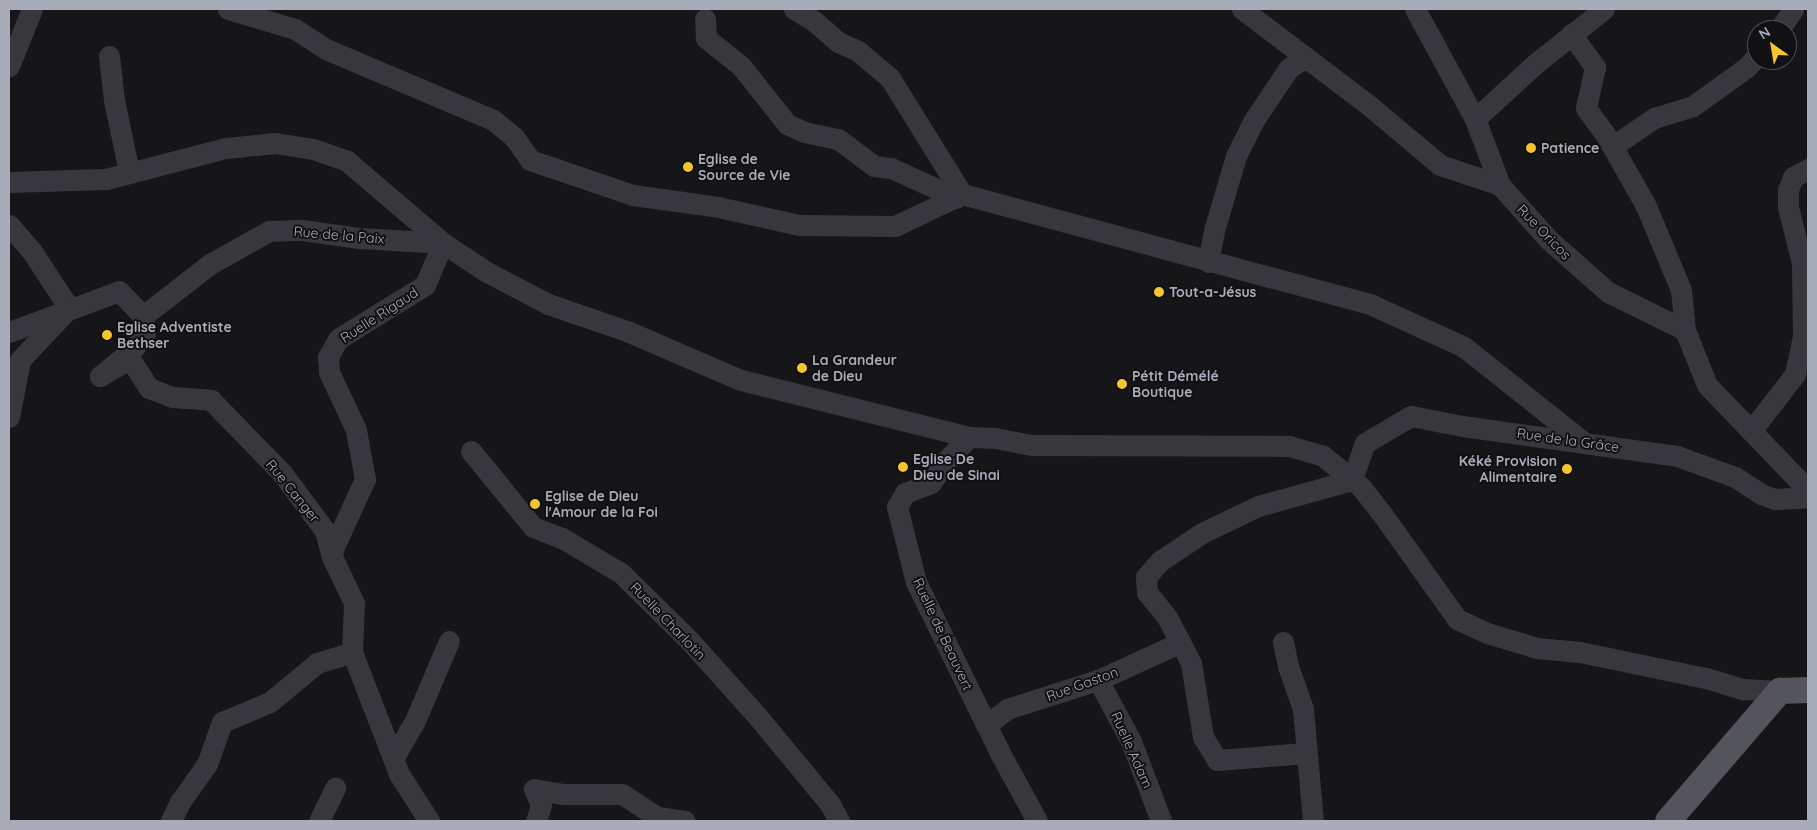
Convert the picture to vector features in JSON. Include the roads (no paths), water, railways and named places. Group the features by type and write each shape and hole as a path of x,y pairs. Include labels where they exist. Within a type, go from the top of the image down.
{"main road":[{"path":"1668,821 1780,691 1808,690"}],"street":[{"path":"9,66 32,9"},
{"path":"228,9 296,29 326,49 485,116 514,137 530,160 633,195 718,207 799,225 895,226 959,196"},
{"path":"794,9 814,21 838,42 858,51 890,78 959,196"},
{"path":"1242,9 1306,57 1440,165 1500,184"},
{"path":"1414,9 1475,119 1500,184"},
{"path":"1475,119 1571,34 1604,9"},
{"path":"1786,20 1793,9"},
{"path":"1801,9 1808,15"},
{"path":"705,19 706,38 741,66 788,124 804,132 838,139 874,166 891,168 959,196 1208,262 1239,267 1372,305 1464,347 1581,440"},
{"path":"1571,34 1594,67 1586,108 1613,146 1646,206 1681,290 1685,330 1707,386 1808,490"},
{"path":"108,56 114,100 129,172"},
{"path":"1208,262 1215,227 1236,156 1254,120 1289,68 1306,57"},
{"path":"1613,146 1654,118 1693,106 1747,67"},
{"path":"9,182 106,179 226,148 274,144 313,149 346,161 443,243 487,272 548,304 627,330 741,380 968,437 995,438 1032,445 1289,446 1323,456 1352,480 1380,510 1457,619 1487,633 1537,648 1580,652 1706,678 1742,688 1780,691"},
{"path":"1751,431 1796,374 1803,337 1802,263 1788,207 1788,190 1793,177 1808,169"},
{"name":"Rue Oricos","path":"1500,184 1548,239 1608,292 1685,330"},
{"path":"9,225 31,250 69,308"},
{"name":"Rue de la Paix","path":"143,316 210,264 270,231 302,230 359,238 443,243"},
{"name":"Ruelle Rigaud","path":"332,557 332,549 365,478 356,430 329,372 328,357 338,339 425,285 443,243"},
{"path":"9,332 69,308 119,291 143,316"},
{"path":"9,417 20,360 69,308"},
{"name":"Rue Canger","path":"143,316 145,333 134,348 100,376 130,359 150,388 172,397 211,400 282,473 325,531 332,557 354,603 352,652 400,774 430,821"},
{"name":"Rue de la Grâce","path":"1352,480 1365,443 1411,416 1462,426 1581,440 1677,456 1735,477 1761,494 1775,499 1808,497"},
{"name":"Ruelle de Beauvert","path":"968,437 944,462 931,483 906,493 897,508 916,582 986,725 1037,821"},
{"name":"Ruelle Charlotin","path":"471,451 533,527 562,538 621,573 689,640 758,717 830,804 839,821"},
{"path":"1306,753 1217,760 1203,737 1191,663 1167,617 1147,592 1146,576 1160,561 1202,533 1258,506 1352,480"},
{"path":"394,757 414,723 450,642"},
{"path":"1283,642 1288,666 1303,709 1313,821"},
{"name":"Rue Gaston","path":"986,725 1007,710 1098,680 1179,643"},
{"path":"171,821 180,802 207,764 222,722 270,702 317,662 352,652"},
{"name":"Ruelle Adam","path":"1098,680 1131,741 1161,821"},
{"path":"318,821 335,788"},
{"path":"536,821 542,805 534,789 562,794 622,794 657,817 685,821"}],"place":[{"name":"Patience","path":"1531,148"},
{"name":"Eglise de Source de Vie","path":"688,167"},
{"name":"Tout-a-Jésus","path":"1159,292"},
{"name":"Eglise Adventiste Bethser","path":"107,335"},
{"name":"La Grandeur de Dieu","path":"802,368"},
{"name":"Pétit Démélé Boutique","path":"1122,384"},
{"name":"Eglise De Dieu de Sinai","path":"903,467"},
{"name":"Kéké Provision Alimentaire","path":"1567,469"},
{"name":"Eglise de Dieu l'Amour de la Foi","path":"535,504"}]}
